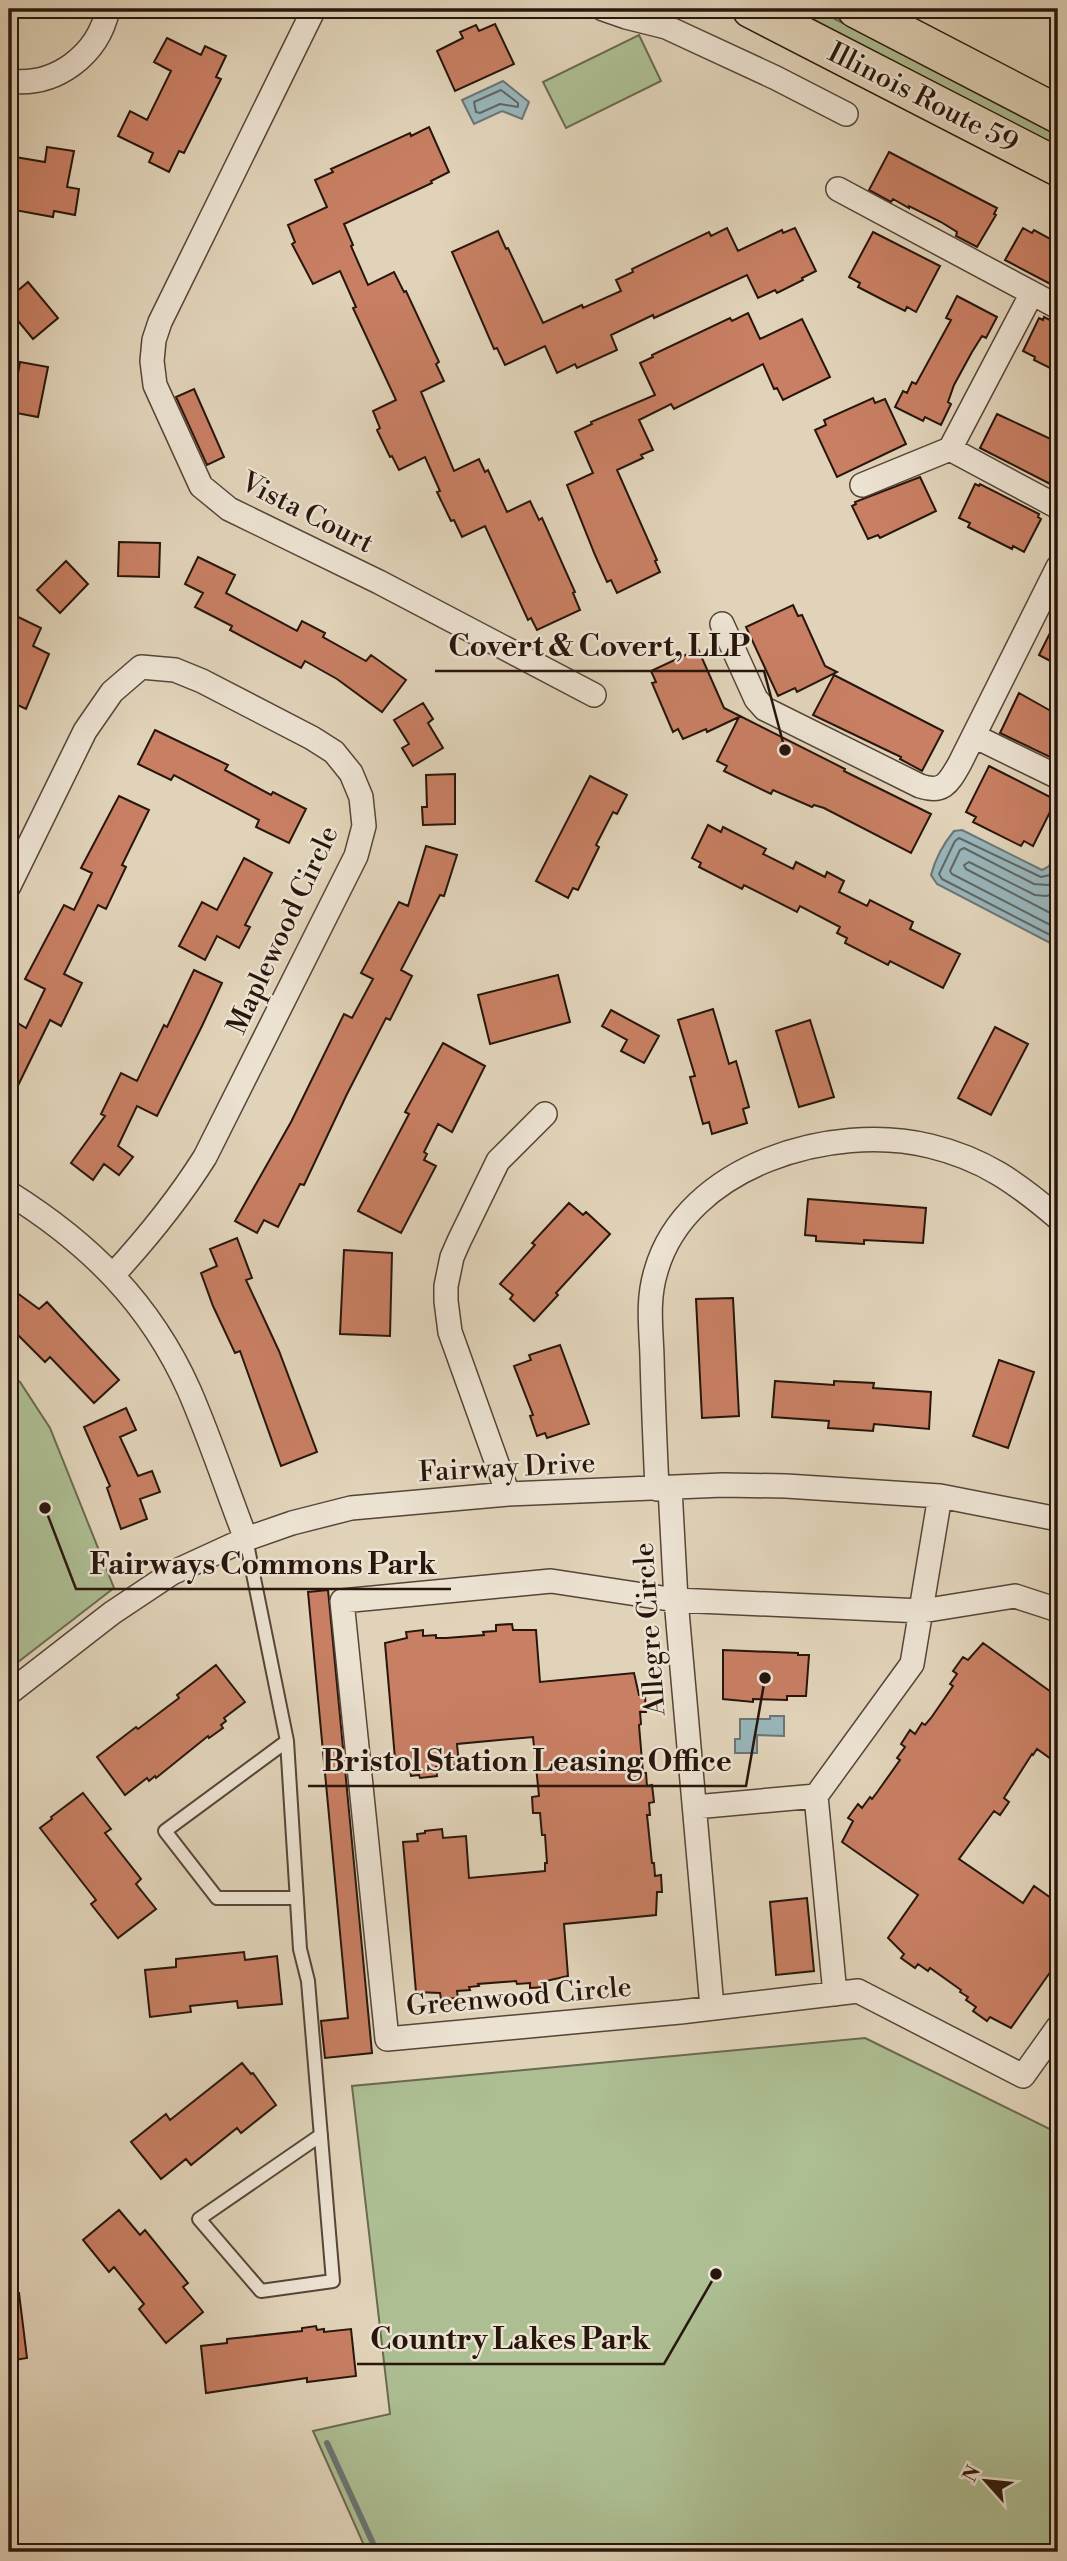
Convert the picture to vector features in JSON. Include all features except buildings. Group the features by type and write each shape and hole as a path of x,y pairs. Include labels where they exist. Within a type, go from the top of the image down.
{"main road":[{"name":"Illinois Route 59","path":"751,9 1058,167"},
{"name":"Illinois Route 59","path":"856,9 1058,114"}],"street":[{"path":"9,81 41,80 64,70 84,55 96,40 108,9"},
{"name":"Vista Court","path":"314,9 160,322 154,340 152,361 155,385 201,486 229,509 379,582 594,695"},
{"path":"603,9 626,18 666,27 846,114"},
{"path":"838,189 1058,307"},
{"path":"862,485 950,449 1032,293"},
{"path":"950,449 1058,507"},
{"path":"722,624 756,699 765,709 920,786 937,789 947,784 974,736 1053,591 1058,567"},
{"name":"Maplewood Circle","path":"9,886 85,731 112,692 141,667 175,670 202,681 312,738 342,760 361,797 364,826 356,856 205,1157 181,1195 113,1275"},
{"path":"974,736 1058,777"},
{"path":"508,1494 450,1332 446,1286 458,1241 498,1161 545,1114"},
{"name":"Allegre Circle","path":"712,2007 649,1311 655,1272 665,1247 691,1209 719,1187 769,1159 827,1142 866,1138 892,1139 930,1146 984,1165 1011,1179 1058,1218"},
{"path":"9,1193 73,1236 128,1290 159,1334 189,1390 246,1539"},
{"name":"Fairway Drive","path":"9,1693 111,1613 162,1580 246,1539 292,1523 351,1508 508,1494 723,1485 786,1486 940,1496 1058,1519"},
{"path":"835,1994 816,1796 912,1664 940,1496"},
{"name":"Greenwood Circle","path":"1058,1610 1014,1597 922,1611 676,1600 551,1581 342,1601 387,2039 858,1991 1023,2076 1058,2027"},
{"path":"695,1807 816,1796"}],"lane":[{"path":"246,1539 287,1741 300,1949 308,1981 321,2135 333,2281 261,2291 199,2219 321,2135"},
{"path":"287,1741 165,1831 218,1898 297,1898"}],"green space":[{"path":"793,9 816,9 1058,135 1058,147"},
{"path":"639,35 661,81 566,128 543,82"},
{"path":"9,1374 20,1382 50,1428 114,1588 9,1669"},
{"path":"865,2038 1058,2133 1058,2552 367,2552 313,2431 390,2414 352,2086"}],"water":[{"path":"503,81 529,102 522,119 502,111 474,124 462,100"},
{"path":"962,830 1042,870 1049,866 1058,849 1058,947 937,884 931,875 937,858 954,831"},
{"path":"770,1716 784,1716 784,1736 757,1735 757,1753 735,1753 735,1739 740,1739 740,1719 770,1719"}],"waterway":[{"path":"327,2443 377,2552"}],"place":[{"name":"Covert & Covert, LLP","path":"785,750"},
{"name":"Fairways Commons Park","path":"45,1508"},
{"name":"Bristol Station Leasing Office","path":"765,1678"},
{"name":"Country Lakes Park","path":"716,2274"}]}
